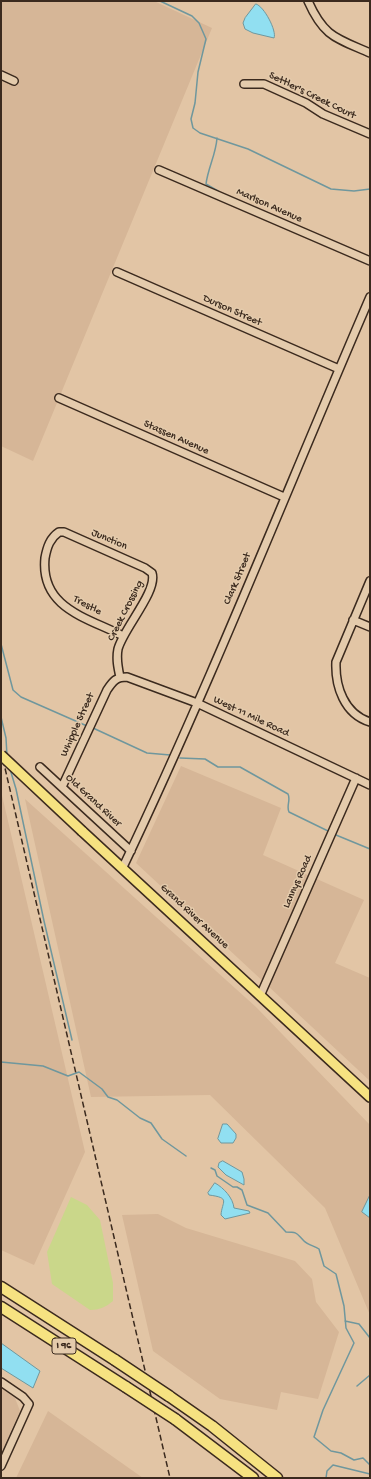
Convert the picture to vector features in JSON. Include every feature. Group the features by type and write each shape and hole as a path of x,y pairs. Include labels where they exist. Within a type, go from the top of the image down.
{"highway":[{"name":"I 96","path":"1,1287 169,1396 212,1426 277,1478"},
{"name":"I 96","path":"1,1307 175,1419 253,1478"}],"main road":[{"name":"Grand River Avenue","path":"1,755 370,1097"}],"street":[{"path":"308,1 317,19 328,32 370,53"},
{"path":"1,75 14,81"},
{"name":"Settler's Creek Court","path":"244,84 264,84 306,103 323,114 370,134"},
{"name":"Marlson Avenue","path":"159,170 370,261"},
{"name":"Durson Street","path":"117,272 339,369"},
{"name":"Clark Street","path":"123,867 197,704 370,297"},
{"name":"Stassen Avenue","path":"59,398 284,497"},
{"name":"Junction","path":"52,538 59,532 64,532 145,568 152,573 153,579"},
{"name":"Trestle","path":"52,538 47,546 45,564 51,589 60,602 69,611 123,636"},
{"name":"Creek Crossing","path":"120,677 117,658 123,636 139,612 153,579"},
{"path":"370,581 336,662 339,691 354,713 370,722"},
{"path":"353,620 370,627"},
{"name":"West 11 Mile Road","path":"120,677 127,677 197,704 370,785"},
{"name":"Whipple Street","path":"62,787 107,690 116,679 120,677"},
{"name":"Old Grand River","path":"40,767 131,851"},
{"name":"Lannys Road","path":"260,996 356,778"},
{"path":"1,1382 29,1404 1,1466"}],"shaded area":[{"path":"1,1 154,1 212,28 33,461 1,446"},
{"path":"181,766 281,808 263,855 364,900 335,963 370,978 370,1081 136,863"},
{"path":"1,791 85,1152 34,1265 1,1250"},
{"path":"25,799 256,1007 370,1125 370,1315 325,1208 210,1095 91,1097"},
{"path":"158,1214 186,1228 295,1261 312,1279 316,1302 339,1332 318,1399 281,1392 277,1410 220,1399 153,1351 122,1215"},
{"path":"1,1388 15,1398 20,1411 1,1453"},
{"path":"48,1411 143,1478 16,1478"}],"green space":[{"path":"71,1197 87,1205 100,1220 113,1283 113,1301 99,1309 90,1310 52,1284 47,1252"}],"water":[{"path":"256,4 263,9 269,19 274,30 274,38 253,33 245,29 243,23 245,18"},
{"path":"223,1124 227,1124 236,1134 236,1138 233,1143 221,1143 218,1139"},
{"path":"223,1161 242,1172 244,1185 226,1175 218,1167 219,1163"},
{"path":"215,1183 228,1194 234,1208 249,1211 250,1213 225,1219 221,1215 224,1201 223,1199 209,1195 208,1193"},
{"path":"370,1195 370,1218 362,1212"},
{"path":"1,1343 40,1371 33,1388 1,1368"}],"waterway":[{"path":"160,1 192,16 199,23 206,39 198,72 195,103 191,119 193,128 200,133 248,149 331,189 354,191 370,189"},
{"path":"217,138 206,184 218,191"},
{"path":"1,644 13,690 21,697 87,726"},
{"path":"1,717 6,738 7,756"},
{"path":"93,728 147,753 170,755"},
{"path":"180,758 205,759 218,767 240,767 288,794 289,812 328,831"},
{"path":"10,769 16,789 44,921 72,1040"},
{"path":"336,835 370,849"},
{"path":"1,1062 43,1066 68,1076 79,1072 102,1089 108,1097 117,1100 140,1118 151,1123 162,1139 186,1156"},
{"path":"211,1168 215,1170 217,1176 233,1187 237,1187 242,1190 247,1205 268,1213 286,1232 293,1232 306,1242 319,1249 324,1266 336,1274 344,1306 346,1328 354,1343 323,1410 314,1437 331,1451 341,1453 354,1460 363,1458 370,1465"},
{"path":"345,1321 359,1324 370,1338"},
{"path":"357,1386 370,1375"},
{"path":"326,1478 327,1471 333,1465 370,1474"}],"railway":[{"path":"1,751 170,1478"}]}
